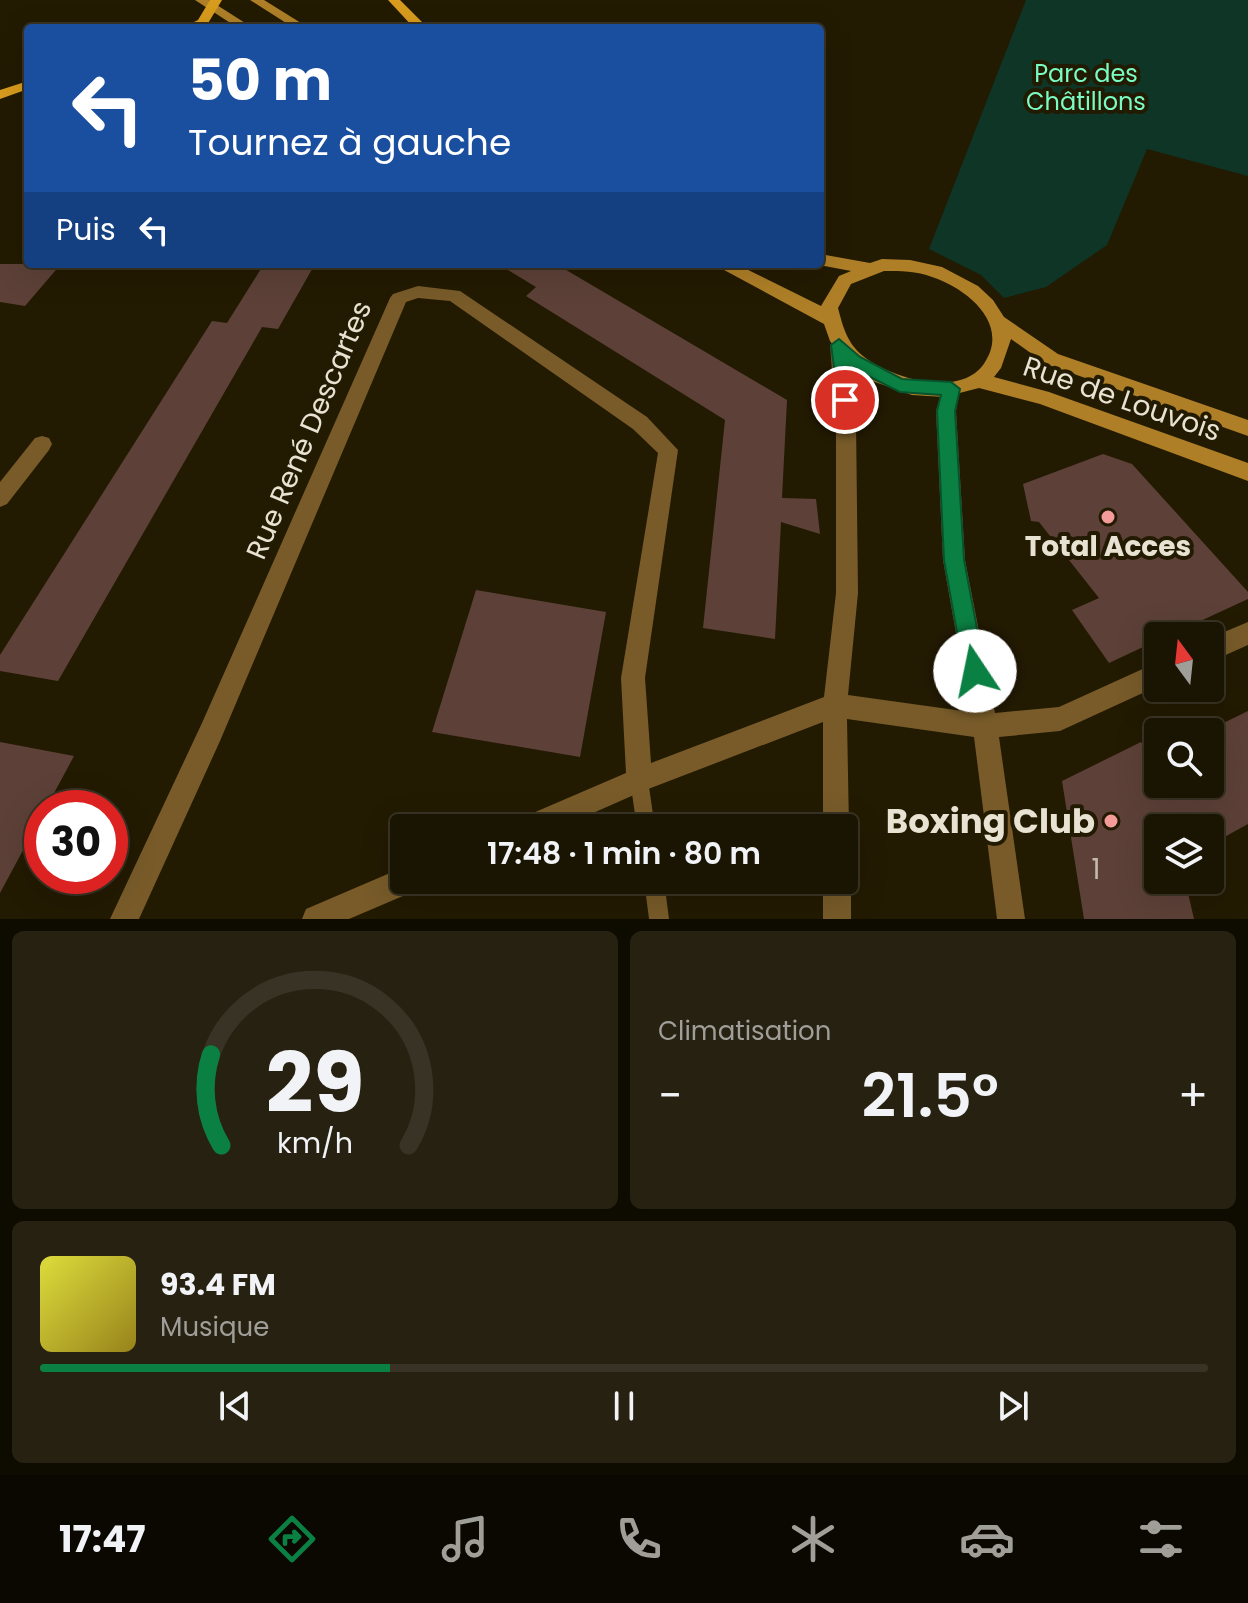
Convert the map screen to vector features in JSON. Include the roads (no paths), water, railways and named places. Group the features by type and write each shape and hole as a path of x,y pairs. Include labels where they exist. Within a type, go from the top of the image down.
{"main road":[{"path":"394,0 410,24"},
{"path":"198,24 203,22 214,4"},
{"path":"0,95 24,86"}],"street":[{"path":"201,0 214,4 242,24"},
{"path":"256,0 296,24"},
{"path":"824,261 867,268 899,264 943,273 967,285 986,302 999,322 1002,338 1000,355 992,369 977,380 951,389 900,385 854,361 839,345"},
{"path":"730,268 800,301 829,319"},
{"path":"836,814 835,705 847,593 846,421 839,345 829,319 829,308 837,288 867,268"},
{"name":"Rue René Descartes","path":"124,919 211,732 399,298 418,292 454,295 640,423 668,450 633,678 639,780"},
{"name":"Rue de Louvois","path":"999,322 1052,359 1248,428"},
{"name":"Rue de Louvois","path":"977,380 1042,397 1248,472"},
{"path":"951,389 946,411 954,560 985,726 1011,919"},
{"path":"0,498 42,444"},
{"path":"1224,644 1248,633"},
{"path":"560,814 639,780 835,705 985,726 1060,719 1144,680"},
{"path":"316,919 390,887"},
{"path":"837,894 837,919"}],"lane":[{"path":"639,780 644,814"},
{"path":"656,894 659,919"}],"place":[{"name":"Total Acces","path":"1108,517"},
{"name":"Boxing Club","path":"1111,821"}],"park label":[{"name":"Parc des Châtillons","path":"1086,87"}]}
